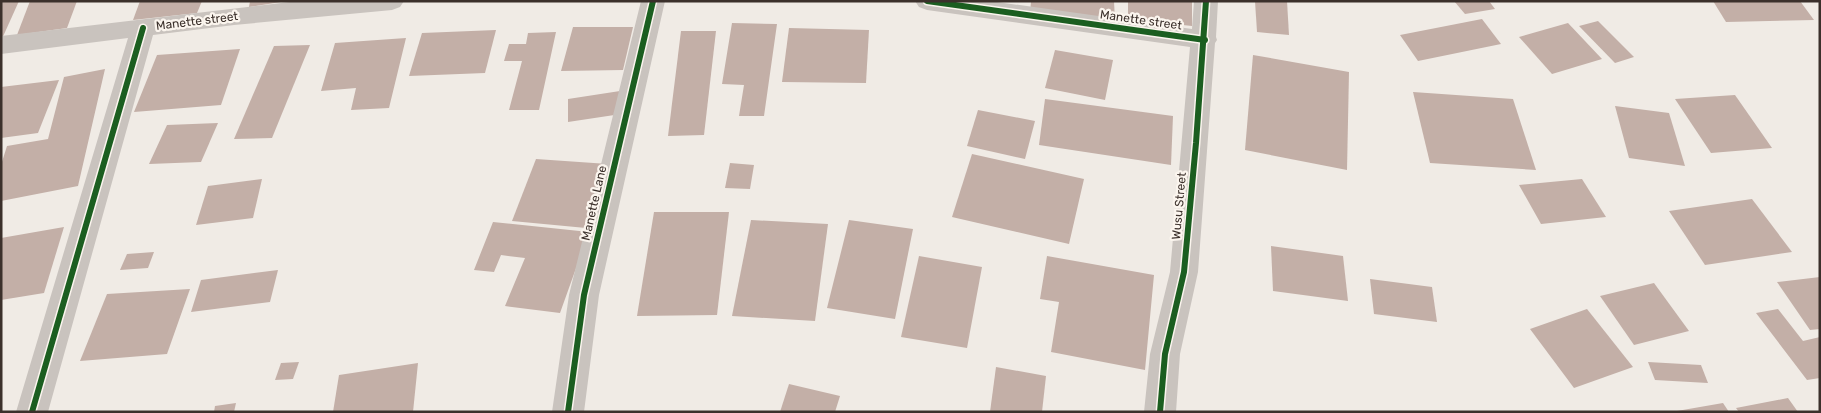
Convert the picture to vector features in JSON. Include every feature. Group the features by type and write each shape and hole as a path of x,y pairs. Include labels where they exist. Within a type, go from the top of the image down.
{"street":[{"name":"Manette street","path":"1,45 234,16 392,1"},
{"name":"Manette Lane","path":"568,412 584,295 653,1"},
{"name":"Manette street","path":"927,1 1204,40"},
{"name":"Wusu Street","path":"1160,412 1165,354 1184,272 1206,1"},
{"path":"32,412 143,28"}],"building":[{"path":"1,1 19,1 1,41"},
{"path":"30,1 77,1 67,28 17,35"},
{"path":"140,1 202,1 197,13 133,20"},
{"path":"250,1 281,1 281,2 249,7"},
{"path":"1031,1 1114,1 1115,21 1030,15"},
{"path":"1128,1 1192,1 1192,26 1128,19"},
{"path":"1255,1 1287,1 1289,35 1257,32"},
{"path":"1454,1 1489,1 1495,9 1465,14"},
{"path":"1713,1 1800,1 1814,20 1726,22"},
{"path":"1482,19 1501,44 1418,61 1400,35"},
{"path":"1598,21 1634,57 1615,63 1579,26"},
{"path":"732,23 777,24 764,116 739,116 744,85 722,84"},
{"path":"1568,23 1602,59 1552,74 1519,37"},
{"path":"573,27 633,27 623,70 561,71"},
{"path":"789,28 869,30 866,83 782,82"},
{"path":"496,30 485,73 409,76 422,33"},
{"path":"681,31 716,31 704,135 668,136"},
{"path":"556,32 539,110 509,110 522,61 504,61 509,44 526,44 528,33"},
{"path":"406,38 389,108 351,110 356,88 321,91 335,43"},
{"path":"310,45 272,138 234,139 274,46"},
{"path":"240,49 221,105 134,112 157,55"},
{"path":"1055,50 1113,60 1105,100 1045,88"},
{"path":"1253,55 1349,72 1347,170 1245,150"},
{"path":"105,69 78,186 1,201 1,165 7,146 48,139 64,77"},
{"path":"59,80 38,133 1,138 1,87"},
{"path":"620,91 621,114 568,122 568,99"},
{"path":"1413,92 1513,99 1536,170 1430,163"},
{"path":"1735,95 1772,148 1711,153 1675,99"},
{"path":"1045,99 1173,116 1171,165 1039,145"},
{"path":"1615,106 1669,113 1685,166 1629,158"},
{"path":"978,110 1035,121 1025,159 967,146"},
{"path":"218,123 201,162 149,164 167,125"},
{"path":"972,154 1084,179 1069,244 952,217"},
{"path":"536,159 608,164 586,228 512,221"},
{"path":"730,163 754,165 750,189 725,188"},
{"path":"262,179 253,218 196,225 208,186"},
{"path":"1582,179 1606,217 1541,224 1519,185"},
{"path":"1752,199 1792,252 1705,265 1669,211"},
{"path":"654,212 729,212 717,315 637,316"},
{"path":"751,220 828,224 815,321 732,316"},
{"path":"849,220 913,229 895,319 827,308"},
{"path":"493,222 589,232 560,313 505,306 525,258 501,255 494,272 474,270"},
{"path":"64,227 44,293 1,300 1,238"},
{"path":"1271,246 1343,256 1348,301 1273,291"},
{"path":"154,252 148,268 120,270 127,254"},
{"path":"919,256 982,267 967,348 901,337"},
{"path":"1047,256 1154,275 1145,370 1051,352 1059,302 1040,299"},
{"path":"278,270 270,302 191,312 201,280"},
{"path":"1820,277 1820,329 1810,330 1777,282"},
{"path":"1370,279 1432,287 1437,322 1374,314"},
{"path":"1654,283 1689,331 1634,345 1600,296"},
{"path":"190,289 167,354 80,361 107,294"},
{"path":"1587,309 1633,367 1574,388 1530,329"},
{"path":"1778,309 1803,341 1820,337 1820,378 1807,380 1756,313"},
{"path":"299,362 293,379 275,380 281,363"},
{"path":"1648,362 1701,365 1708,383 1655,380"},
{"path":"418,363 413,412 333,412 339,375"},
{"path":"996,367 1046,376 1042,412 990,412"},
{"path":"789,384 840,396 835,412 780,412"},
{"path":"1788,398 1798,412 1739,412 1736,408"},
{"path":"236,403 234,412 214,412 215,406"},
{"path":"1723,403 1729,412 1677,412 1677,411"}],"cycle path":[{"path":"568,412 584,295 653,1"},
{"path":"927,1 1205,40"},
{"path":"1160,412 1165,354 1184,272 1196,143 1206,1"},
{"path":"32,412 143,28"}]}
